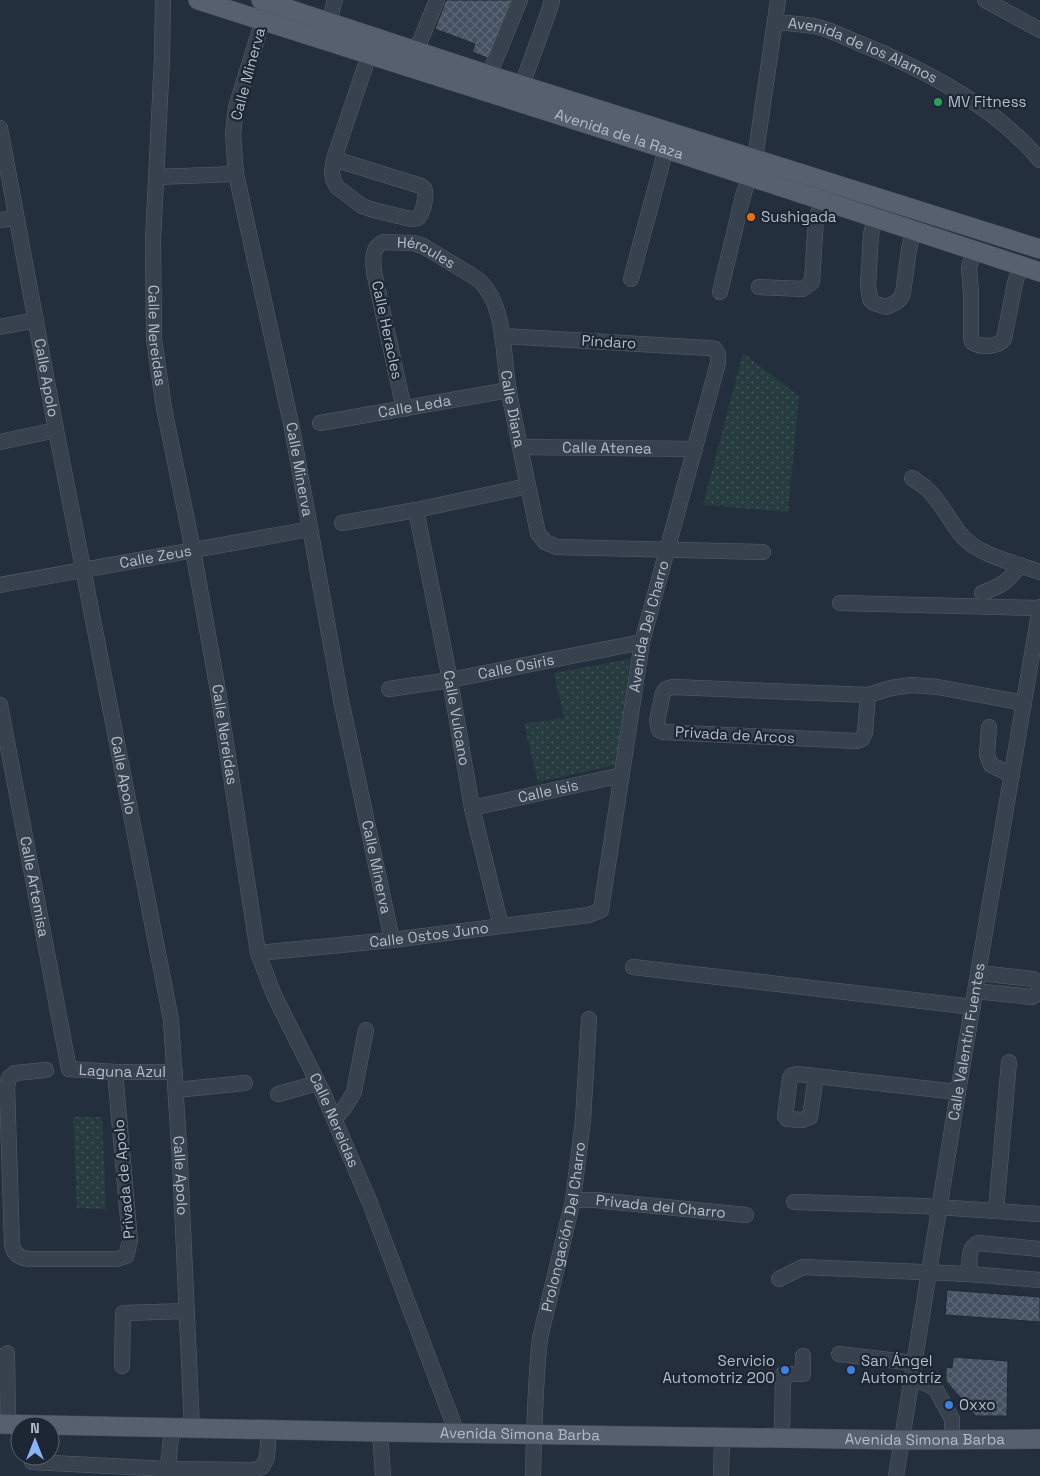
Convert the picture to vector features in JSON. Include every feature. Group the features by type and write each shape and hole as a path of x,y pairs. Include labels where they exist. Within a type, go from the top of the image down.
{"main road":[{"name":"Avenida de la Raza","path":"198,0 666,149 752,168 1040,249"},
{"name":"Avenida de la Raza","path":"264,1 522,85 752,168 823,201 1040,272"},
{"name":"Avenida Simona Barba","path":"60,1426 902,1440 1040,1439"}],"street":[{"name":"Calle Nereidas","path":"163,0 153,240 154,339 164,408 193,550 218,691 258,954 274,995 318,1083 370,1203 457,1433"},
{"path":"329,22 335,0"},
{"path":"416,51 437,0"},
{"path":"489,75 520,0"},
{"path":"522,85 552,0"},
{"path":"720,292 742,196 752,168 778,0"},
{"path":"985,0 1036,25"},
{"name":"Calle Minerva","path":"264,1 262,21 236,107 233,149 236,174 292,428 341,700 392,940"},
{"name":"Avenida de los Alamos","path":"776,22 814,26 830,30 873,48 928,75 1004,123 1040,160"},
{"path":"334,159 421,186 426,190 426,196 421,214 418,218 411,219 362,206 337,187 333,179 334,159 368,55"},
{"name":"Calle Apolo","path":"0,128 56,430 171,1020 192,1428"},
{"path":"631,278 666,149"},
{"path":"156,177 236,174"},
{"path":"759,287 803,290 812,282 816,220 823,201"},
{"path":"0,220 16,218"},
{"path":"876,218 872,234 868,294 874,303 880,306 886,307 895,303 903,293 909,249 914,230"},
{"name":"Hércules","path":"375,250 380,243 384,242 413,243 436,253 476,278"},
{"name":"Calle Heracles","path":"375,250 374,272 404,409"},
{"path":"974,250 969,268 971,337 972,342 976,345 1001,344 1004,339 1015,283 1021,266"},
{"name":"Calle Diana","path":"476,278 489,292 496,306 509,390 538,533 545,542 557,547 668,550"},
{"path":"0,327 36,320"},
{"name":"Píndaro","path":"502,336 715,350"},
{"name":"Avenida Del Charro","path":"601,910 642,642 718,363 718,354 715,350"},
{"name":"Calle Leda","path":"320,423 509,390"},
{"path":"0,442 56,430"},
{"name":"Calle Atenea","path":"521,448 695,449"},
{"path":"912,478 926,488 964,538 976,547 988,554 1040,572"},
{"path":"342,523 416,510 528,486"},
{"name":"Calle Vulcano","path":"416,510 450,680 472,808 501,926"},
{"name":"Calle Zeus","path":"0,585 310,529"},
{"path":"668,550 763,552"},
{"path":"982,593 1002,585 1014,574 1020,565"},
{"path":"840,603 1040,607"},
{"name":"Calle Valentín Fuentes","path":"896,1476 958,1092 1040,607"},
{"name":"Calle Osiris","path":"389,689 450,680 642,642"},
{"name":"Privada de Arcos","path":"868,695 865,732 862,739 857,741 663,732 659,730 657,725 663,693 666,688 673,686 868,695 891,688 912,685 938,687 1024,703"},
{"name":"Calle Artemisa","path":"0,705 69,1069"},
{"path":"989,727 987,755 991,765 1012,775"},
{"name":"Calle Isis","path":"472,808 622,775"},
{"name":"Calle Ostos Juno","path":"258,954 392,940 589,914 601,910"},
{"path":"633,967 973,1007"},
{"path":"978,973 1033,979 1040,984"},
{"path":"975,992 1032,997 1040,992"},
{"name":"Prolongación Del Charro","path":"533,1476 540,1338 573,1200 583,1120 589,1019"},
{"path":"334,1119 345,1107 354,1092 366,1030"},
{"path":"996,1211 1009,1062"},
{"name":"Laguna Azul","path":"69,1069 115,1072 175,1072"},
{"name":"Privada de Apolo","path":"46,1070 16,1072 9,1078 8,1086 12,1250 21,1258 28,1259 117,1259 126,1256 128,1252 130,1242 115,1072"},
{"path":"816,1076 958,1092"},
{"path":"176,1090 192,1090 245,1083"},
{"path":"278,1094 318,1083"},
{"name":"Privada del Charro","path":"573,1200 595,1200 746,1215"},
{"path":"794,1202 922,1206 1039,1214"},
{"path":"969,1274 971,1248 978,1243 1040,1249"},
{"path":"779,1280 803,1267 969,1274 1040,1280"},
{"path":"122,1366 123,1313 186,1311"},
{"path":"4,1424 7,1353"},
{"path":"839,1354 913,1370 935,1388 952,1419 952,1439"},
{"path":"782,1438 783,1374 803,1374 803,1356"},
{"path":"167,1472 172,1428"},
{"path":"52,1466 167,1472 254,1470 259,1469 267,1458 268,1430"},
{"path":"380,1432 383,1476"},
{"path":"721,1476 722,1437"}],"green space":[{"path":"743,353 799,396 788,512 703,505"},
{"path":"630,659 616,765 538,782 524,724 564,718 554,673"},
{"path":"73,1117 102,1117 106,1209 77,1208"}],"building":[{"path":"446,0 513,0 490,59 472,52 475,44 435,29"},
{"path":"947,1290 1040,1297 1040,1322 945,1315"},
{"path":"953,1357 1008,1361 1007,1416 976,1416 946,1381 946,1367 952,1368"}],"place":[{"name":"MV Fitness","path":"938,102"},
{"name":"Sushigada","path":"751,217"},
{"name":"Servicio Automotriz 200","path":"785,1370"},
{"name":"San Ángel Automotríz","path":"851,1370"},
{"name":"Oxxo","path":"949,1405"}]}
